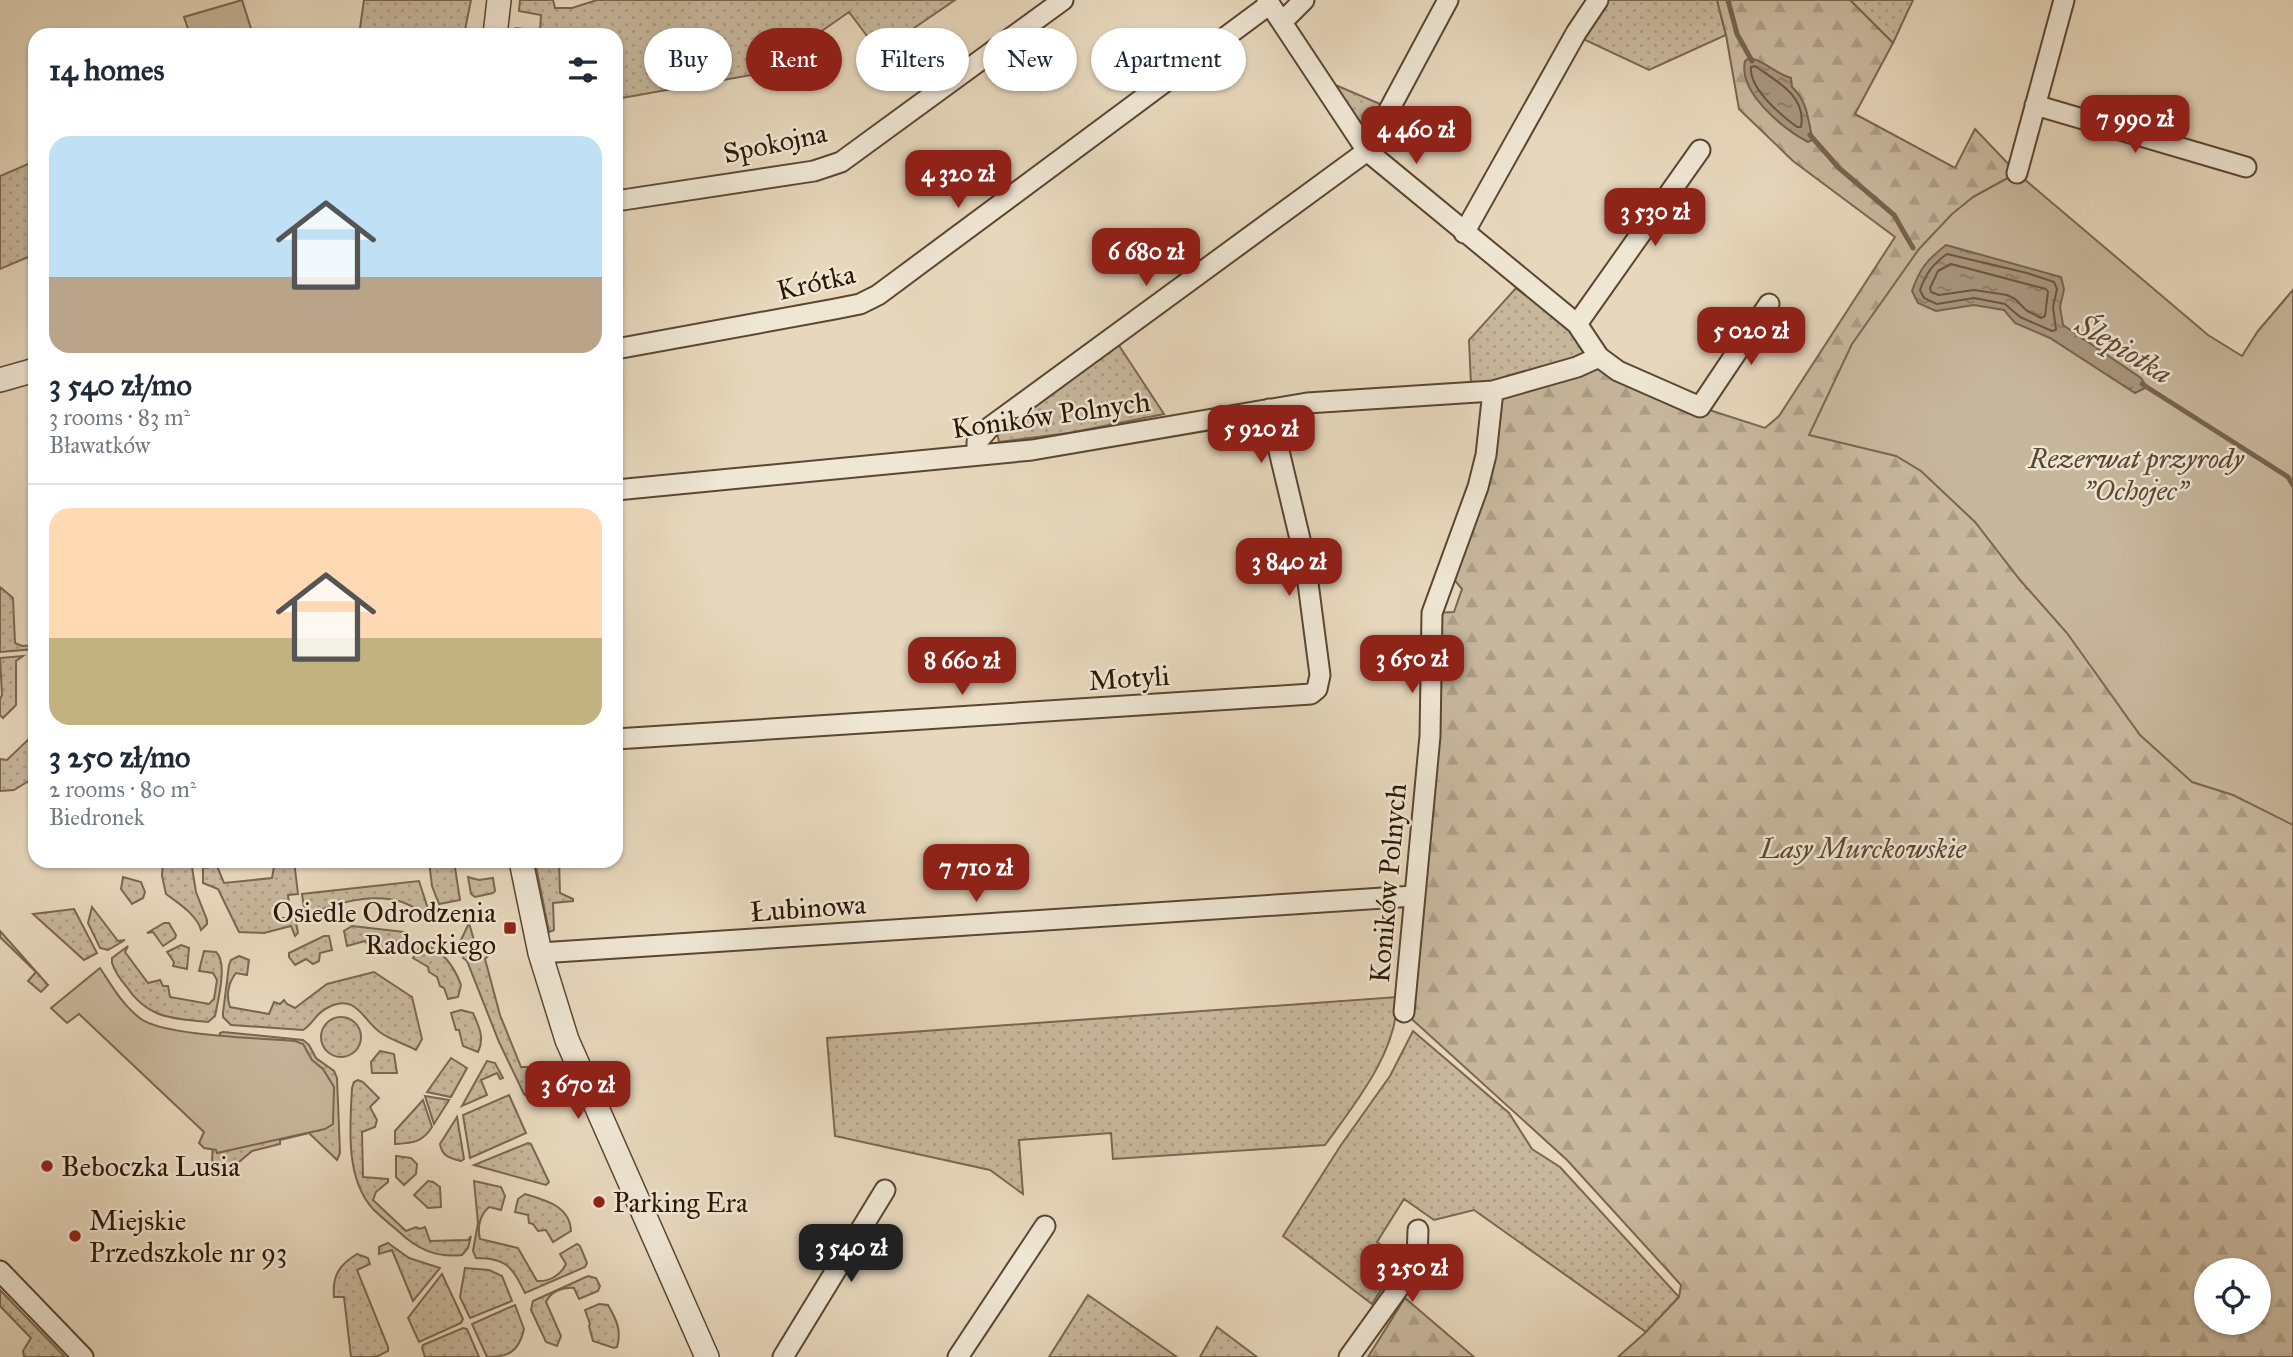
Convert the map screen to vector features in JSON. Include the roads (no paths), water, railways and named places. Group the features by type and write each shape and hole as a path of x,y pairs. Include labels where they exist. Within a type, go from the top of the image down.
{"street":[{"path":"496,28 499,0"},
{"name":"Spokojna","path":"623,200 829,167 841,162 1063,0"},
{"path":"1282,22 1304,0"},
{"path":"977,455 978,442 990,427 1367,150 1448,0"},
{"path":"1464,233 1576,33 1598,0"},
{"path":"2017,173 2064,0"},
{"path":"1268,2 1367,150 1577,324 1599,357 1618,371 1700,407 1769,304"},
{"name":"Krótka","path":"623,348 860,304 878,295 1268,2"},
{"path":"2035,105 2246,167"},
{"path":"1577,324 1700,150"},
{"name":"Koników Polnych","path":"623,489 977,455 1093,440 1307,403 1493,391 1577,367 1599,357"},
{"path":"0,380 28,372"},
{"name":"Koników Polnych","path":"1404,1012 1431,715 1432,613 1478,487 1486,455 1493,391"},
{"name":"Motyli","path":"623,739 1311,694 1317,689 1320,675 1305,560 1269,409"},
{"path":"523,868 540,953 568,1040 707,1357"},
{"name":"Łubinowa","path":"540,953 1414,896"},
{"path":"783,1357 885,1190"},
{"path":"958,1357 1045,1226"},
{"path":"1349,1357 1413,1268 1417,1258 1418,1230"},
{"path":"0,1271 82,1357"}],"water":[{"path":"1750,58 1791,78 1792,87 1805,105 1813,140 1808,142 1786,128 1755,97 1745,73 1745,61"},
{"path":"1946,245 2061,277 2064,289 2060,307 2063,325 2141,378 2147,387 2135,393 2050,338 2015,323 2004,310 1974,305 1936,311 1918,303 1912,291 1918,276 1929,260"}],"waterway":[{"name":"Ślepiotka","path":"1728,0 1737,34 1752,61"},
{"name":"Ślepiotka","path":"1810,135 1839,168 1894,215 1913,248"},
{"name":"Ślepiotka","path":"2142,384 2288,477 2293,485"}],"place":[{"name":"Osiedle Odrodzenia Radockiego","path":"510,928"},
{"name":"Beboczka Lusia","path":"47,1166"},
{"name":"Parking Era","path":"599,1202"},
{"name":"Miejskie Przedszkole nr 93","path":"75,1236"}],"park label":[{"name":"Rezerwat przyrody \"Ochojec\"","path":"2136,474"},
{"name":"Lasy Murckowskie","path":"1863,848"}]}
